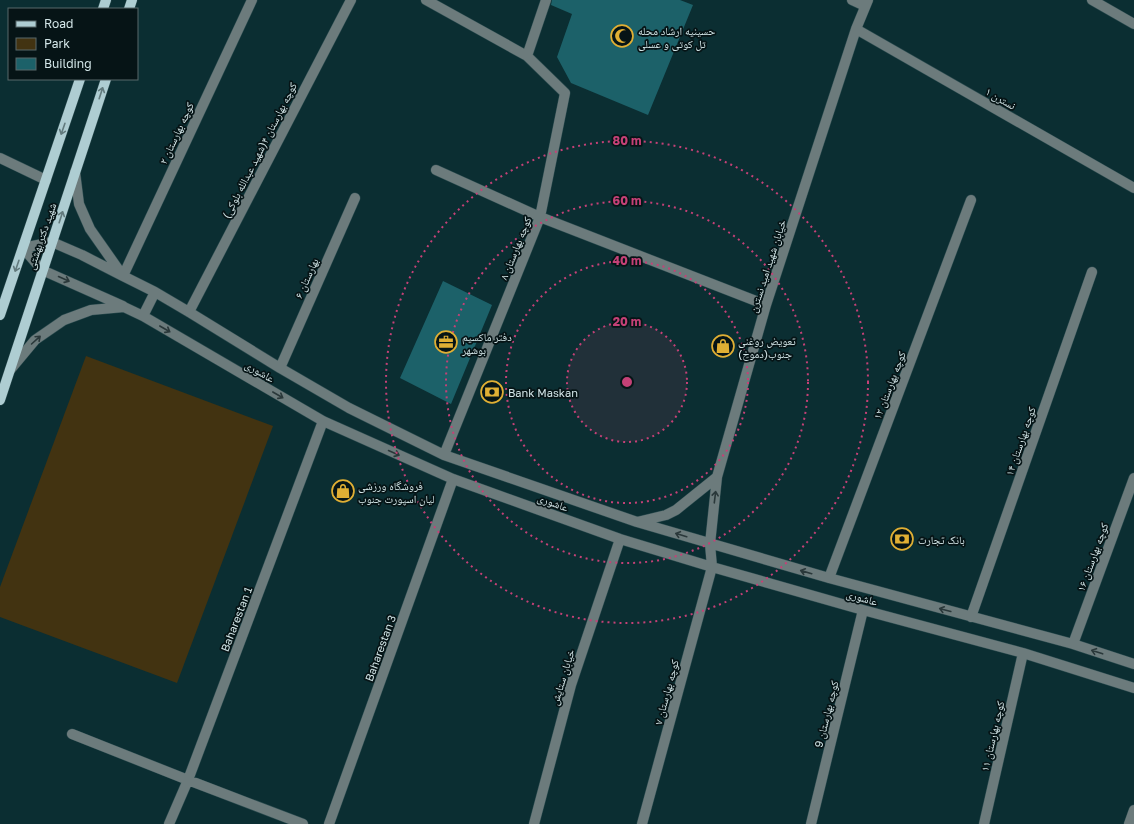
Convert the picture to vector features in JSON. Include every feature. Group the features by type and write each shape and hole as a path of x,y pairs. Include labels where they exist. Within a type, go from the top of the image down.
{"main road":[{"name":"شهید دکتر بهشتی","path":"0,315 80,80"},
{"name":"شهید دکتر بهشتی","path":"0,400 106,80"}],"street":[{"name":"کوچه بهارستان ۲","path":"123,276 252,0"},
{"name":"کوچه بهارستان ۴(شهید عبدالله بلوکی)","path":"189,312 351,0"},
{"path":"426,0 527,56 546,0"},
{"path":"852,0 866,3"},
{"path":"1092,0 1134,24"},
{"name":"خیابان شهید امید نسترن","path":"712,567 710,544 717,477 766,305 856,29 866,3"},
{"name":"نسترن ۱","path":"856,29 1134,188"},
{"name":"کوچه بهارستان ۸","path":"444,455 540,217 565,93 527,56"},
{"path":"0,158 46,180"},
{"path":"436,170 540,217 766,305"},
{"name":"عاشوری","path":"75,172 79,204 90,229 123,276 155,292 349,408 444,455 637,522 829,578 1073,644 1134,664"},
{"name":"بهارستان ۶","path":"280,368 355,198"},
{"name":"کوچه بهارستان ۱۲","path":"829,578 971,200"},
{"path":"42,270 23,248 52,242 82,255 123,276"},
{"name":"عاشوری","path":"42,270 143,316 323,421 453,479 620,539 863,610 1023,653 1134,688"},
{"name":"کوچه بهارستان ۱۴","path":"971,617 1092,272"},
{"path":"143,316 155,292"},
{"path":"10,370 35,340 64,320 91,310 124,307"},
{"name":"Baharestan 1","path":"169,824 188,780 323,421"},
{"path":"637,522 666,516 676,510 717,477"},
{"name":"کوچه بهارستان ۱۶","path":"1073,644 1134,478"},
{"name":"Baharestan 3","path":"330,824 453,479"},
{"name":"خیابان ستایش","path":"534,824 570,685 620,539"},
{"name":"کوچه بهارستان ۷","path":"642,824 712,567"},
{"name":"کوچه بهارستان 9","path":"811,824 863,610"},
{"name":"کوچه بهارستان ۱۱","path":"984,824 1023,653"},
{"path":"72,734 303,824"},
{"path":"1129,824 1134,810"}],"green space":[{"path":"86,356 273,426 177,683 0,617 0,587"}],"building":[{"name":"حسینیه ارشاد محله تل کوتی و عسلی","path":"552,0 680,0 693,5 648,115 571,83 557,57 572,14 551,5"},
{"name":"دفتر ماکسیم بوشهر","path":"443,281 492,305 451,404 400,378"}],"place":[{"name":"حسینیه ارشاد محله تل کوتی و عسلی","path":"622,36"},
{"name":"دفتر ماکسیم بوشهر","path":"446,342"},
{"name":"تعويض روغنی جنوب(دموخ)","path":"723,346"},
{"name":"Bank Maskan","path":"492,392"},
{"name":"فروشگاه ورزشی لیان اسپورت جنوب","path":"343,491"},
{"name":"بانک تجارت","path":"902,539"}]}
